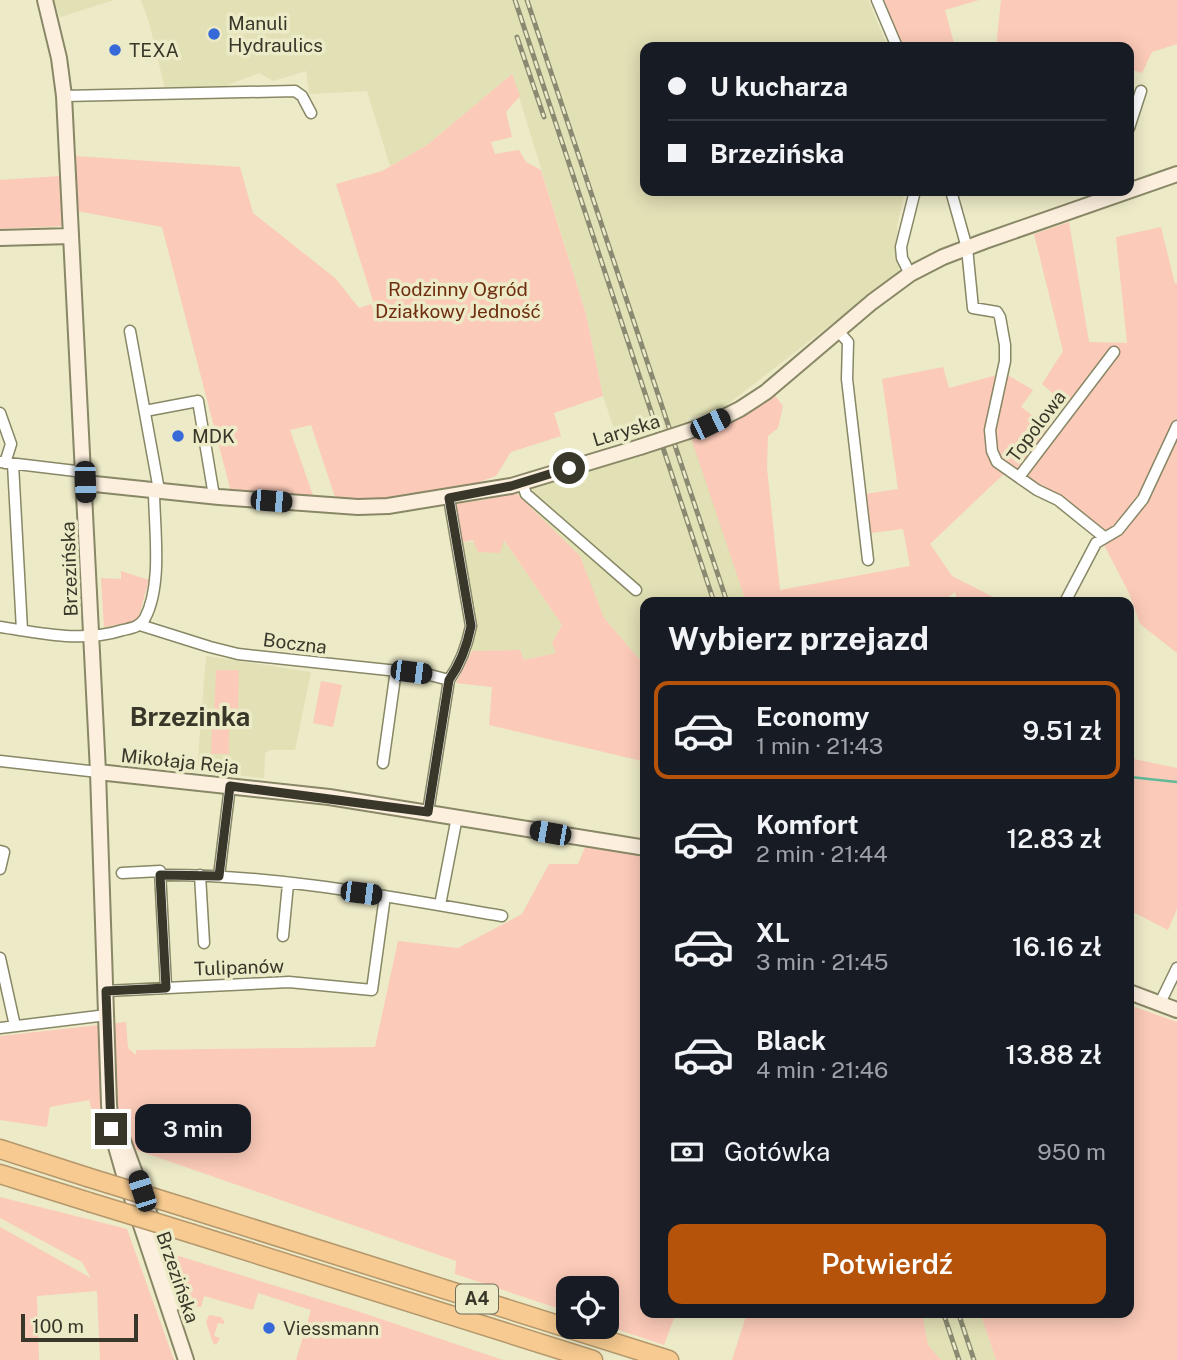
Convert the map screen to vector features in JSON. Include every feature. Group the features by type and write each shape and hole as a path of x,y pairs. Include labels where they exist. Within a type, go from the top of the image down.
{"highway":[{"name":"A4","path":"0,1149 669,1360"},
{"name":"A4","path":"0,1174 593,1360"}],"street":[{"name":"Brzezińska","path":"45,0 57,47 64,96 85,477 110,1090 115,1117 170,1278 187,1360"},
{"path":"877,0 895,42"},
{"path":"64,96 295,91 302,96 310,113"},
{"path":"1134,113 1141,91"},
{"name":"Laryska","path":"1134,187 1177,174"},
{"path":"910,274 902,258 901,247 914,196"},
{"path":"952,196 967,248 974,308 997,312 1005,345 990,442 998,462 1019,477"},
{"name":"Laryska","path":"85,477 156,490 358,508 449,498 522,483 710,424 766,392 910,274 967,248 1107,196"},
{"path":"0,238 71,236"},
{"path":"0,627 75,638 91,637 140,625 146,617 155,580 156,490 130,331"},
{"path":"838,331 848,342 847,379 868,561"},
{"name":"Topolowa","path":"1104,537 1058,500 1019,477 1114,352"},
{"path":"145,411 198,401 214,496"},
{"path":"0,413 11,444 6,463 22,630"},
{"path":"1068,597 1096,543 1118,530 1143,499 1177,426"},
{"path":"6,463 85,477"},
{"path":"522,483 526,494 636,590"},
{"path":"428,812 449,680 468,643 471,626 449,498"},
{"name":"Boczna","path":"140,625 209,648 325,664 396,670 449,680"},
{"path":"383,763 396,670"},
{"name":"Mikołaja Reja","path":"0,761 230,786 428,812 640,847"},
{"path":"219,876 230,786"},
{"path":"440,905 457,817"},
{"path":"0,851 4,852 0,869"},
{"path":"122,873 219,876 385,896 502,916"},
{"path":"160,873 166,988"},
{"path":"200,875 204,943"},
{"path":"283,936 288,884"},
{"name":"Tulipanów","path":"106,991 289,982 372,990 385,896"},
{"path":"0,958 15,1026"},
{"path":"1160,1003 1177,968"},
{"path":"1134,994 1177,1010"},
{"path":"0,1028 107,1015"}],"shaded area":[{"path":"54,0 114,0 60,17"},
{"path":"141,0 868,0 886,42 640,42 640,196 904,196 897,226 899,272 719,411 686,418 744,597 640,597 640,660 604,618 579,556 514,491 625,461 603,396 586,314 512,74 427,145 390,166 367,91 309,94 306,71 273,81 259,73 215,90 165,89"},
{"path":"503,539 562,625 552,643 556,653 524,660 520,650 472,651 459,543"},
{"path":"206,656 311,672 295,750 270,750 265,753 264,778 197,771"},
{"path":"923,1318 982,1318 996,1360 941,1360 928,1345"}],"green space":[{"path":"884,0 979,0 945,10 954,42 901,42"},
{"path":"1001,0 1177,0 1177,44 1152,52 1142,73 1134,71 1134,42 997,42"},
{"name":"Rodzinny Ogród Działkowy Jedność","path":"512,74 520,96 506,112 512,137 491,142 495,154 519,150 526,162 541,170 586,314 603,396 554,413 561,436 511,452 496,476 477,483 382,501 336,500 311,425 290,430 314,498 231,492 162,227 77,211 76,194 61,194 63,226 0,229 0,180 60,176 75,180 74,156 240,167 253,213 335,278 359,308 371,304 381,326 336,184 382,171 427,145"},
{"path":"1069,222 1089,342 1127,343 1116,237 1161,227 1175,284 1177,283 1177,653 1140,624 1134,607 1134,597 1130,597 1101,539 1010,468 930,544 952,576 993,597 956,597 955,592 948,597 744,597 691,438 725,425 773,393 783,406 778,428 768,436 767,468 780,590 910,566 903,529 870,533 865,494 898,489 882,379 943,367 949,388 1004,373 1033,390 1021,407 1053,430 1068,407 1042,384 1063,351 1034,234"},
{"path":"514,491 580,556 604,618 640,660 640,761 489,725 492,687 456,683 472,651 520,650 524,660 556,653 552,643 562,625 504,540 500,553 478,552 473,540 459,543 453,504 484,500"},
{"path":"121,571 149,580 137,622 104,627 101,578 121,579"},
{"path":"216,670 239,670 238,717 214,717"},
{"path":"321,681 342,685 333,727 313,723"},
{"path":"212,721 229,721 229,754 211,754"},
{"path":"1134,759 1177,768 1177,909 1168,930 1134,913"},
{"path":"586,845 640,854 640,1318 674,1318 664,1345 619,1330 619,1276 556,1276 556,1308 455,1274 456,1261 99,1137 89,1100 50,1107 47,1127 0,1120 0,1036 126,1022 128,1048 136,1055 136,1050 375,1047 398,941 458,948 522,914 549,864 578,864"},
{"path":"1134,1007 1177,1022 1177,1360 996,1360 982,1318 1134,1318"},
{"path":"0,1197 127,1229 174,1360 100,1360 97,1291 37,1296 39,1360 0,1360 0,1227 91,1278 82,1262 0,1218"},
{"path":"169,1253 354,1310 503,1360 296,1360 311,1310 258,1293 253,1310 204,1296 201,1307 187,1305"},
{"path":"209,1315 221,1317 224,1321 224,1324 218,1323 214,1336 220,1338 216,1345 206,1322"},
{"path":"745,1318 923,1318 928,1345 941,1360 732,1360"}],"waterway":[{"path":"1134,777 1177,782"}],"railway":[{"path":"515,0 712,597"},
{"path":"527,0 725,597"},
{"path":"517,37 544,117"},
{"path":"945,1318 959,1360"},
{"path":"960,1318 974,1360"}],"place":[{"name":"Manuli Hydraulics","path":"214,34"},
{"name":"TEXA","path":"115,50"},
{"name":"MDK","path":"178,436"},
{"name":"Viessmann","path":"269,1328"}],"district":[{"name":"Brzezinka","path":"190,717"}],"route":[{"path":"111,1129 106,991 166,988 160,875 219,876 230,786 428,812 449,680 468,643 471,626 449,498 511,486 569,468"}]}
